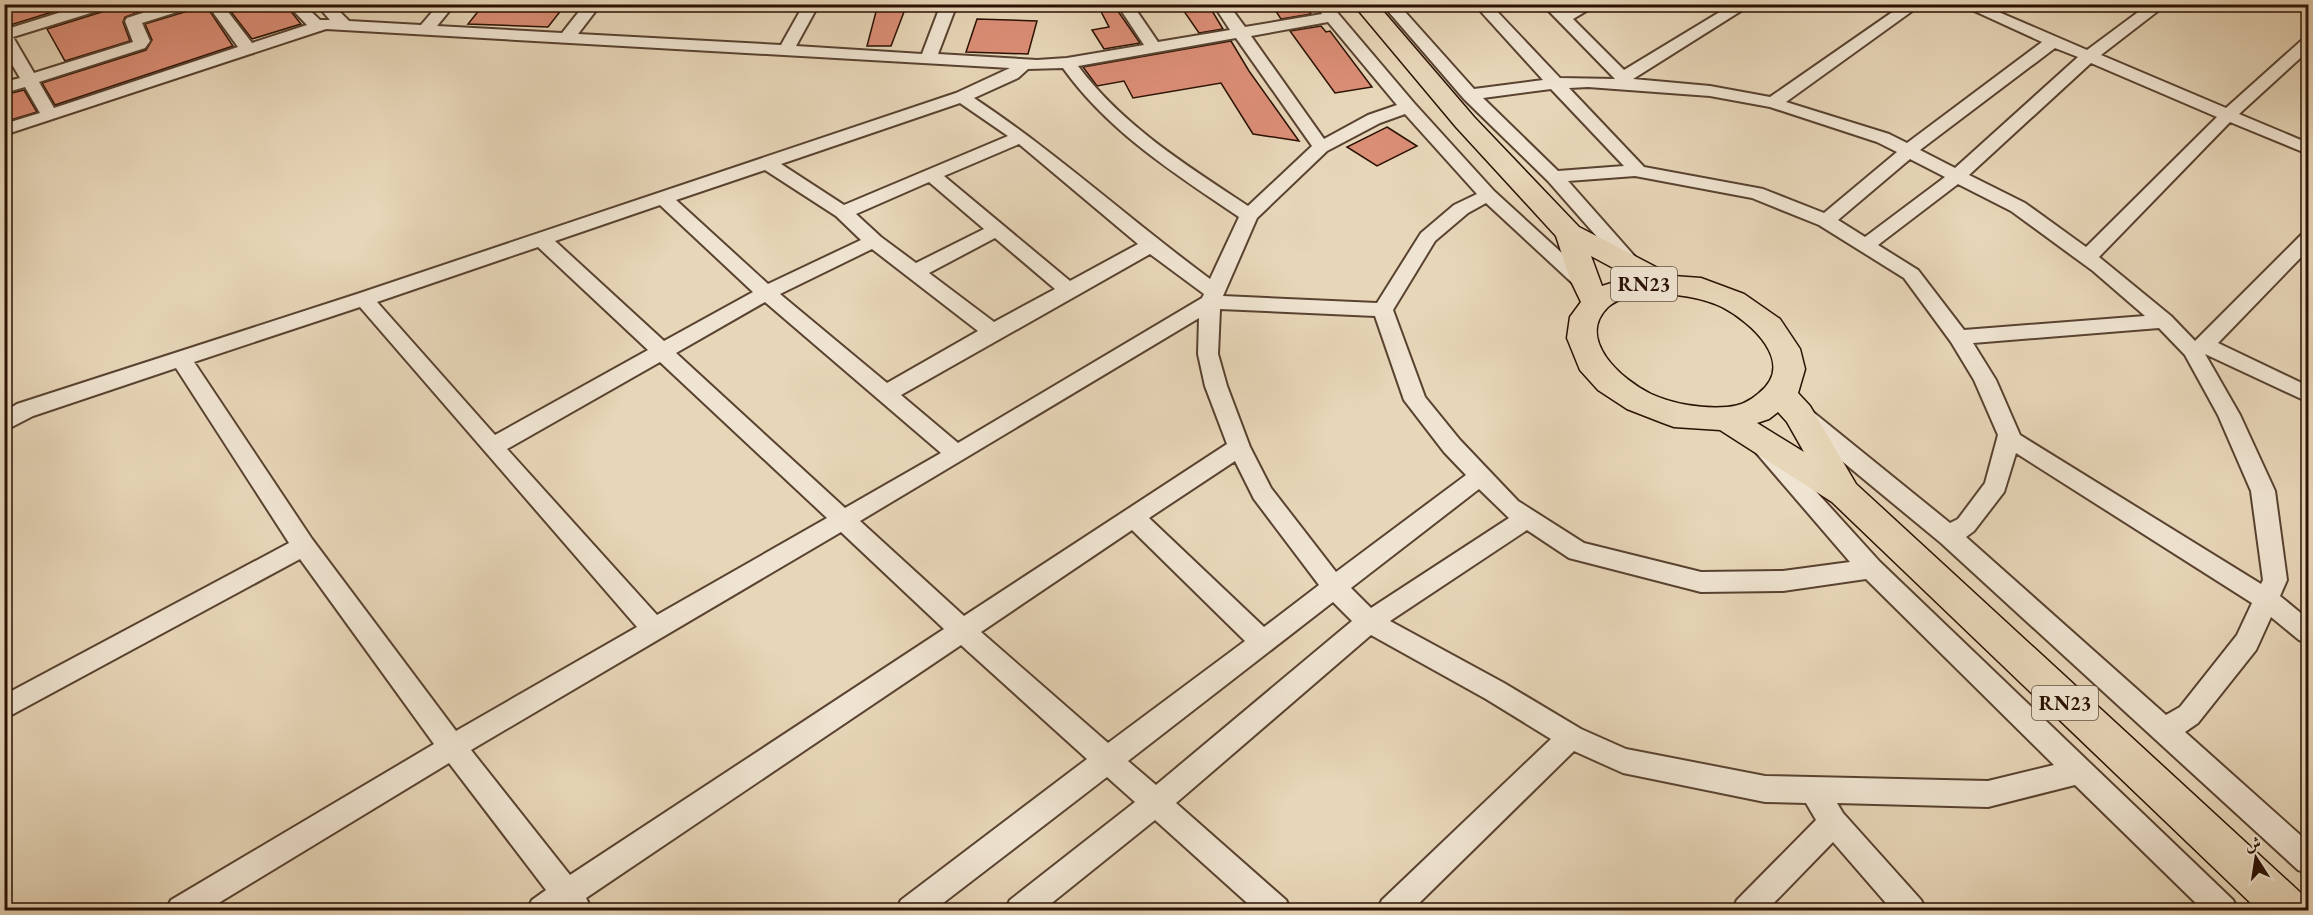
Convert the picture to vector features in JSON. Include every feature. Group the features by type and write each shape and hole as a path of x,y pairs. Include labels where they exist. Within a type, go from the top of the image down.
{"main road":[{"name":"RN23","path":"1364,4 1465,122 1569,233 1636,270 1668,284"},
{"name":"RN23","path":"1569,233 1592,295 1585,317 1582,338 1591,362 1609,382 1638,401 1674,415 1739,427 1844,493 2288,910"},
{"name":"RN23","path":"1592,295 1651,283 1701,288 1734,301 1769,326 1785,349 1790,369 1783,391 1844,493"},
{"name":"RN23","path":"1739,427 1758,411 1789,404"}],"street":[{"path":"49,114 4,36 105,4"},
{"path":"4,88 139,45 142,40 121,4"},
{"path":"133,21 188,4"},
{"path":"214,4 248,49"},
{"path":"294,4 317,26"},
{"path":"324,4 342,24"},
{"path":"424,31 448,4"},
{"path":"565,39 594,4"},
{"path":"784,52 812,4"},
{"path":"927,59 949,4"},
{"path":"1124,4 1154,48"},
{"path":"1220,4 1321,147"},
{"path":"1389,4 1470,95 1554,177 1636,270"},
{"path":"1481,4 1639,172"},
{"path":"1549,4 1626,81"},
{"path":"1564,18 1591,4"},
{"path":"1626,81 1745,4"},
{"path":"1773,103 1915,4"},
{"path":"1966,4 2308,149"},
{"path":"1866,245 1957,176 2089,56 2160,4"},
{"path":"4,130 317,26 342,24 424,31 1023,65 1067,63 1239,33 1327,11 1408,107 1488,195 1592,295"},
{"path":"1827,221 1907,150 2002,77 2054,41"},
{"path":"2087,257 2228,115 2308,43"},
{"path":"1067,63 1083,88 1119,124 1249,215"},
{"path":"4,423 25,410 962,96 1012,75 1023,65"},
{"path":"1470,95 1556,83 1626,81 1710,91 1773,103 1883,138 2018,207 2087,257 2198,348 2308,395"},
{"path":"962,96 1021,137 1212,297 1383,310"},
{"path":"1408,107 1374,119 1321,147 1249,215 1212,297 1208,354 1216,386 1239,447 1262,493 1333,586 1369,622 1495,691 1571,737 1623,760 1766,789 1988,794 2079,771"},
{"path":"843,212 1021,137"},
{"path":"765,162 843,212 874,241 993,332"},
{"path":"1554,177 1639,172 1757,194 1827,221 1911,274 1959,337 1985,380 2008,438 2266,599 2308,633"},
{"path":"932,175 1068,290"},
{"path":"1383,310 1428,237 1461,209 1488,195"},
{"path":"662,197 766,294 957,454"},
{"path":"915,272 997,230"},
{"path":"540,238 963,631 1154,804 1276,910"},
{"path":"2198,348 2308,239"},
{"path":"492,447 660,351 766,294 874,241"},
{"path":"886,394 1150,245"},
{"path":"181,910 452,747 957,454 1212,297"},
{"path":"364,298 492,447 654,629"},
{"path":"1383,310 1415,400 1452,446 1510,507 1577,551 1701,582 1783,581 1872,569"},
{"path":"1959,337 2164,321"},
{"path":"2166,730 2189,715 2247,642 2275,580 2263,491 2198,348"},
{"path":"180,358 304,546 452,747 572,902"},
{"path":"1789,404 1949,536 2308,860"},
{"path":"1739,427 1872,569 2223,910"},
{"path":"1949,536 1966,525 1995,486 2008,438"},
{"path":"542,910 572,902 963,631 1239,447"},
{"path":"911,910 1480,476"},
{"path":"1134,518 1263,642"},
{"path":"1020,910 1154,804 1369,622 1527,518"},
{"path":"4,708 304,546"},
{"path":"1392,910 1571,737"},
{"path":"1814,790 1833,822 1911,910"},
{"path":"1746,910 1833,822"}],"building":[{"path":"4,4 78,4 4,27"},
{"path":"114,4 161,4 125,17 123,22 130,41 65,61 47,29 111,9"},
{"path":"197,4 205,4 233,46 55,105 42,83 146,50 152,40 145,24 194,9"},
{"path":"225,4 285,4 301,24 252,39"},
{"path":"484,4 566,4 548,27 468,24"},
{"path":"878,4 907,4 891,46 867,46"},
{"path":"1097,4 1113,4 1140,43 1104,49 1092,30 1109,27"},
{"path":"1179,4 1208,4 1223,29 1199,33"},
{"path":"1271,4 1305,4 1311,14 1281,19"},
{"path":"977,19 1037,21 1028,54 966,52"},
{"path":"1321,26 1326,32 1330,31 1372,87 1335,93 1290,31"},
{"path":"1231,41 1249,71 1299,141 1253,134 1221,83 1133,98 1124,81 1097,86 1083,67"},
{"path":"24,90 37,112 4,122 4,95"},
{"path":"1387,127 1417,146 1377,166 1347,147"}]}
